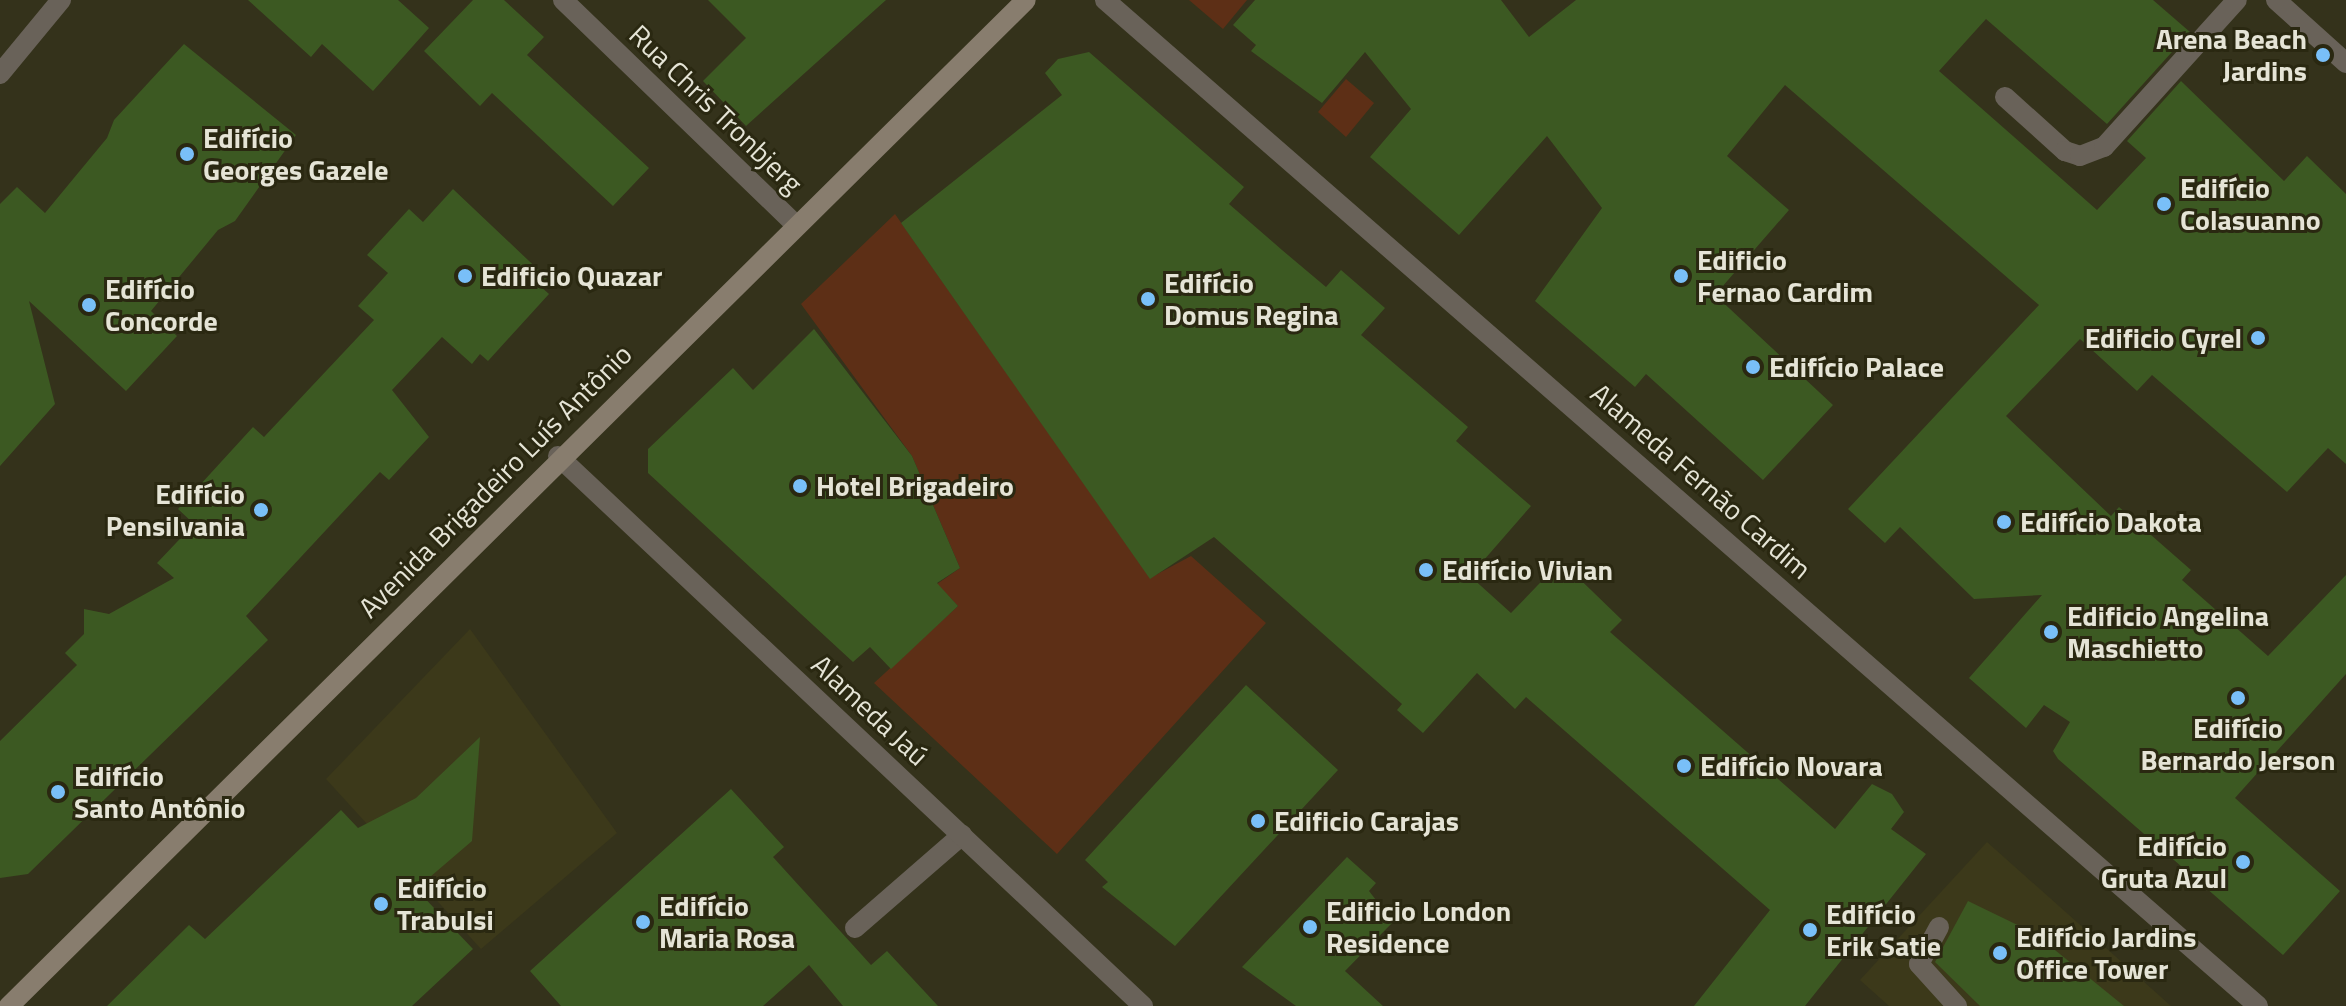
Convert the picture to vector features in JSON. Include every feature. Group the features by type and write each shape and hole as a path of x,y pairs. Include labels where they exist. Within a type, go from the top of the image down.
{"main road":[{"name":"Avenida Brigadeiro Luís Antônio","path":"9,1006 558,456 1026,0"}],"street":[{"path":"0,74 61,0"},
{"name":"Rua Chris Tronbjerg","path":"563,0 796,225"},
{"name":"Alameda Fernão Cardim","path":"1105,0 2258,1006"},
{"path":"2005,97 2065,151 2080,156 2104,147 2237,0"},
{"path":"2276,0 2346,63"},
{"name":"Alameda Jaú","path":"558,456 1143,1006"},
{"path":"855,928 962,835"},
{"path":"1939,927 1919,964 1957,1006"}],"shaded area":[{"path":"1189,0 1247,0 1223,29"},
{"path":"1346,79 1374,103 1346,137 1318,112"},
{"path":"895,214 1150,578 1191,556 1266,623 1057,854 874,683 958,606 937,584 960,568 912,456 801,304"},
{"path":"470,629 617,833 481,949 326,779"},
{"path":"1987,842 2171,1006 1889,1006 1860,980"}],"building":[{"path":"248,0 398,0 429,28 373,91 322,44 311,57"},
{"path":"473,0 504,0 544,37 527,55 649,168 613,206 492,93 480,106 424,51"},
{"path":"708,0 886,0 746,126 703,81 746,38"},
{"path":"1255,0 1501,0 1529,37 1576,0 2153,0 2190,32 2107,124 1986,19 1939,71 2097,210 2146,158 2127,141 2181,81 2284,181 2307,156 2346,194 2346,464 2328,448 2287,492 2152,375 2137,391 2080,339 2006,416 2111,516 2119,507 2191,570 2182,580 2268,656 2346,575 2346,674 2235,798 2340,891 2283,955 2058,759 2053,751 2070,722 2044,705 2026,728 1969,678 2042,595 1974,599 1900,527 1885,543 1848,509 2039,305 1785,85 1727,156 1789,210 1715,295 1833,405 1763,480 1646,374 1635,387 1535,301 1602,208 1547,136 1459,235 1370,157 1411,109 1365,52 1322,103 1251,51 1256,45 1233,25"},
{"path":"184,44 296,135 235,221 218,230 151,311 177,336 126,391 29,301 55,404 0,466 0,204 17,187 45,213 107,138 114,120"},
{"path":"1089,52 1244,187 1229,204 1282,250 1326,287 1341,270 1385,308 1361,335 1468,427 1456,441 1531,506 1470,576 1511,613 1561,561 1622,620 1610,632 1835,829 1872,784 1892,794 1904,812 1891,829 1926,854 1805,1006 1694,1006 1770,910 1526,697 1515,709 1477,673 1423,733 1397,710 1402,704 1214,537 1150,579 901,223 1062,95 1045,73 1058,59"},
{"path":"453,189 547,278 540,286 549,294 488,361 480,354 472,364 442,337 392,390 429,437 389,480 380,472 246,616 268,640 28,874 0,878 0,741 77,665 65,653 84,634 84,609 109,614 174,578 157,563 194,524 178,509 253,427 264,437 374,320 358,306 388,273 367,255 409,209 423,222"},
{"path":"814,329 912,456 960,568 937,583 958,606 891,669 870,647 853,662 648,473 648,449 733,368 753,390"},
{"name":"Edificio Carajas","path":"1246,685 1338,770 1175,946 1102,887 1108,882 1085,860"},
{"path":"480,737 472,841 416,889 473,949 412,1006 107,1006 189,925 205,939 341,810 358,828 416,798"},
{"path":"731,789 784,847 773,857 871,965 887,951 938,1006 843,1006 809,965 763,1006 561,1006 530,971"},
{"name":"Edificio London Residence","path":"1347,857 1376,883 1369,891 1393,922 1345,971 1383,1006 1296,1006 1242,967"},
{"name":"Edifício Jardins Office Tower","path":"1968,901 2034,933 2124,1006 1980,1006 1935,962"}],"place":[{"name":"Arena Beach Jardins","path":"2323,55"},
{"name":"Edifício Georges Gazele","path":"187,154"},
{"name":"Edifício Colasuanno","path":"2164,204"},
{"name":"Edificio Quazar","path":"465,276"},
{"name":"Edificio Fernao Cardim","path":"1681,276"},
{"name":"Edifício Domus Regina","path":"1148,299"},
{"name":"Edifício Concorde","path":"89,305"},
{"name":"Edificio Cyrel","path":"2258,338"},
{"name":"Edifício Palace","path":"1753,367"},
{"name":"Hotel Brigadeiro","path":"800,486"},
{"name":"Edifício Pensilvania","path":"261,510"},
{"name":"Edifício Dakota","path":"2004,522"},
{"name":"Edifício Vivian","path":"1426,570"},
{"name":"Edificio Angelina Maschietto","path":"2051,632"},
{"name":"Edifício Bernardo Jerson","path":"2238,698"},
{"name":"Edifício Novara","path":"1684,766"},
{"name":"Edifício Santo Antônio","path":"58,792"},
{"name":"Edificio Carajas","path":"1258,821"},
{"name":"Edifício Gruta Azul","path":"2243,862"},
{"name":"Edifício Trabulsi","path":"381,904"},
{"name":"Edifício Maria Rosa","path":"643,922"},
{"name":"Edificio London Residence","path":"1310,927"},
{"name":"Edifício Erik Satie","path":"1810,930"},
{"name":"Edifício Jardins Office Tower","path":"2000,953"}]}
